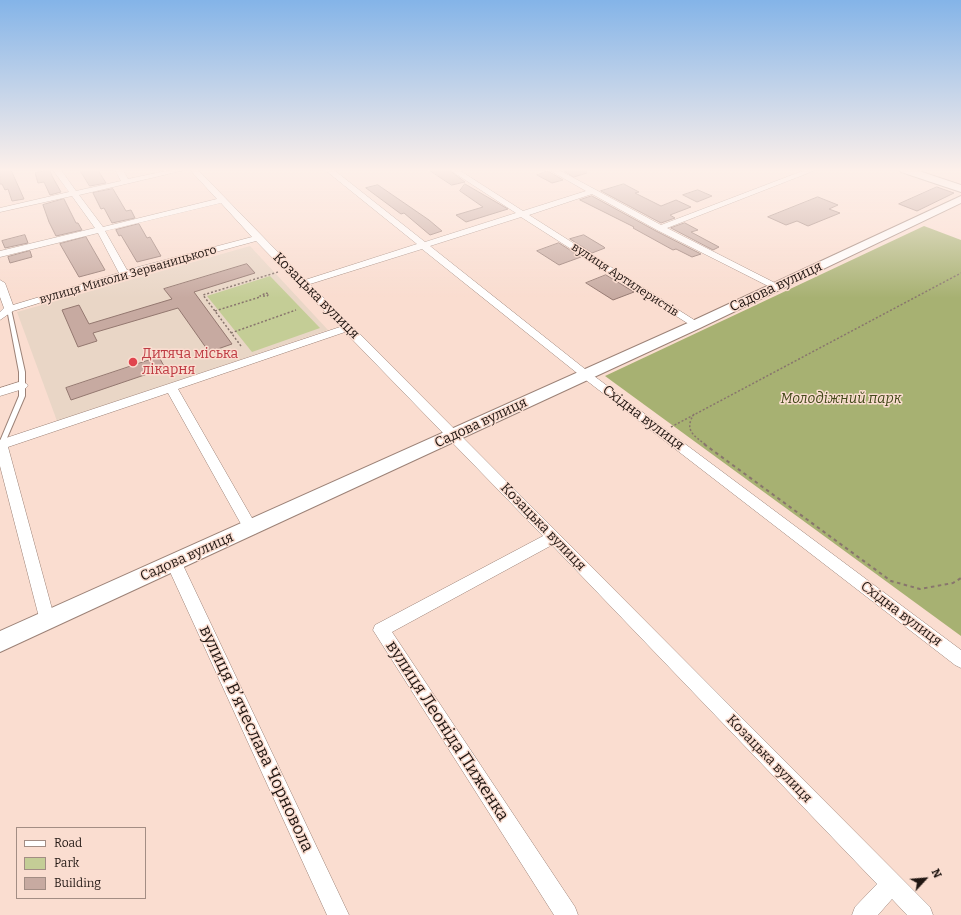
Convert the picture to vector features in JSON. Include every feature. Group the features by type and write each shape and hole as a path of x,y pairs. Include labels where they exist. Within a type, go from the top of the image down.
{"street":[{"path":"88,213 100,229 124,274"},
{"path":"0,254 169,213"},
{"name":"Козацька вулиця","path":"235,213 554,537 922,915"},
{"name":"Східна вулиця","path":"382,213 586,375 961,660"},
{"path":"304,283 526,213"},
{"path":"631,213 776,287"},
{"path":"660,228 700,213"},
{"name":"Садова вулиця","path":"0,642 251,529 695,325 932,213"},
{"name":"вулиця Артилеристів","path":"522,214 695,325"},
{"name":"вулиця Миколи Зерваницького","path":"0,317 10,309 124,274 258,238"},
{"path":"0,283 10,309"},
{"path":"47,620 0,445 347,328"},
{"path":"0,392 22,385"},
{"path":"171,388 251,529"},
{"name":"вулиця Леоніда Пиженка","path":"554,537 381,630 567,915"},
{"name":"вулиця Вʼячеслава Чорновола","path":"174,563 338,915"},
{"path":"864,915 891,884"}],"lane":[{"path":"0,445 22,396 22,372 10,309"}],"path":[{"path":"241,346 203,295 278,272"},
{"path":"661,432 961,273"},
{"path":"215,311 260,297"},
{"path":"231,333 296,310"},
{"path":"694,414 688,423 689,430 696,438 891,581 920,588 953,582 961,578"}],"shaded area":[{"name":"Дитяча міська лікарня","path":"250,246 328,330 57,421 17,312"}],"green space":[{"name":"Молодіжний парк","path":"924,226 961,240 961,636 605,376"},
{"path":"270,276 320,328 252,352 207,296"}],"building":[{"path":"46,213 71,213 76,223 78,223 82,230 56,236"},
{"path":"107,213 132,213 135,218 112,223"},
{"path":"399,213 418,213 442,231 430,235 404,213"},
{"path":"464,213 496,213 466,222 456,215"},
{"path":"605,213 623,213 701,254 692,257 676,249 673,250 633,228 634,227"},
{"path":"642,213 676,213 670,215 675,218 661,223"},
{"path":"779,213 840,213 808,226 797,221 786,225 768,217"},
{"path":"685,223 698,230 691,232 719,247 713,250 671,228"},
{"path":"139,224 147,238 150,237 161,256 137,262 121,235 119,236 116,230"},
{"path":"25,235 28,243 5,248 2,241"},
{"path":"584,235 605,248 592,253 570,239"},
{"path":"86,237 105,270 79,277 60,244"},
{"path":"559,243 581,257 559,265 537,251"},
{"path":"30,251 32,257 10,263 8,257"},
{"path":"247,264 255,273 194,292 232,344 209,352 178,308 93,333 97,341 78,347 62,310 79,305 89,324 172,299 164,289"},
{"path":"606,275 634,292 613,300 586,283"},
{"path":"159,357 165,368 71,400 66,388"}],"place":[{"name":"Дитяча міська лікарня","path":"133,362"}]}
